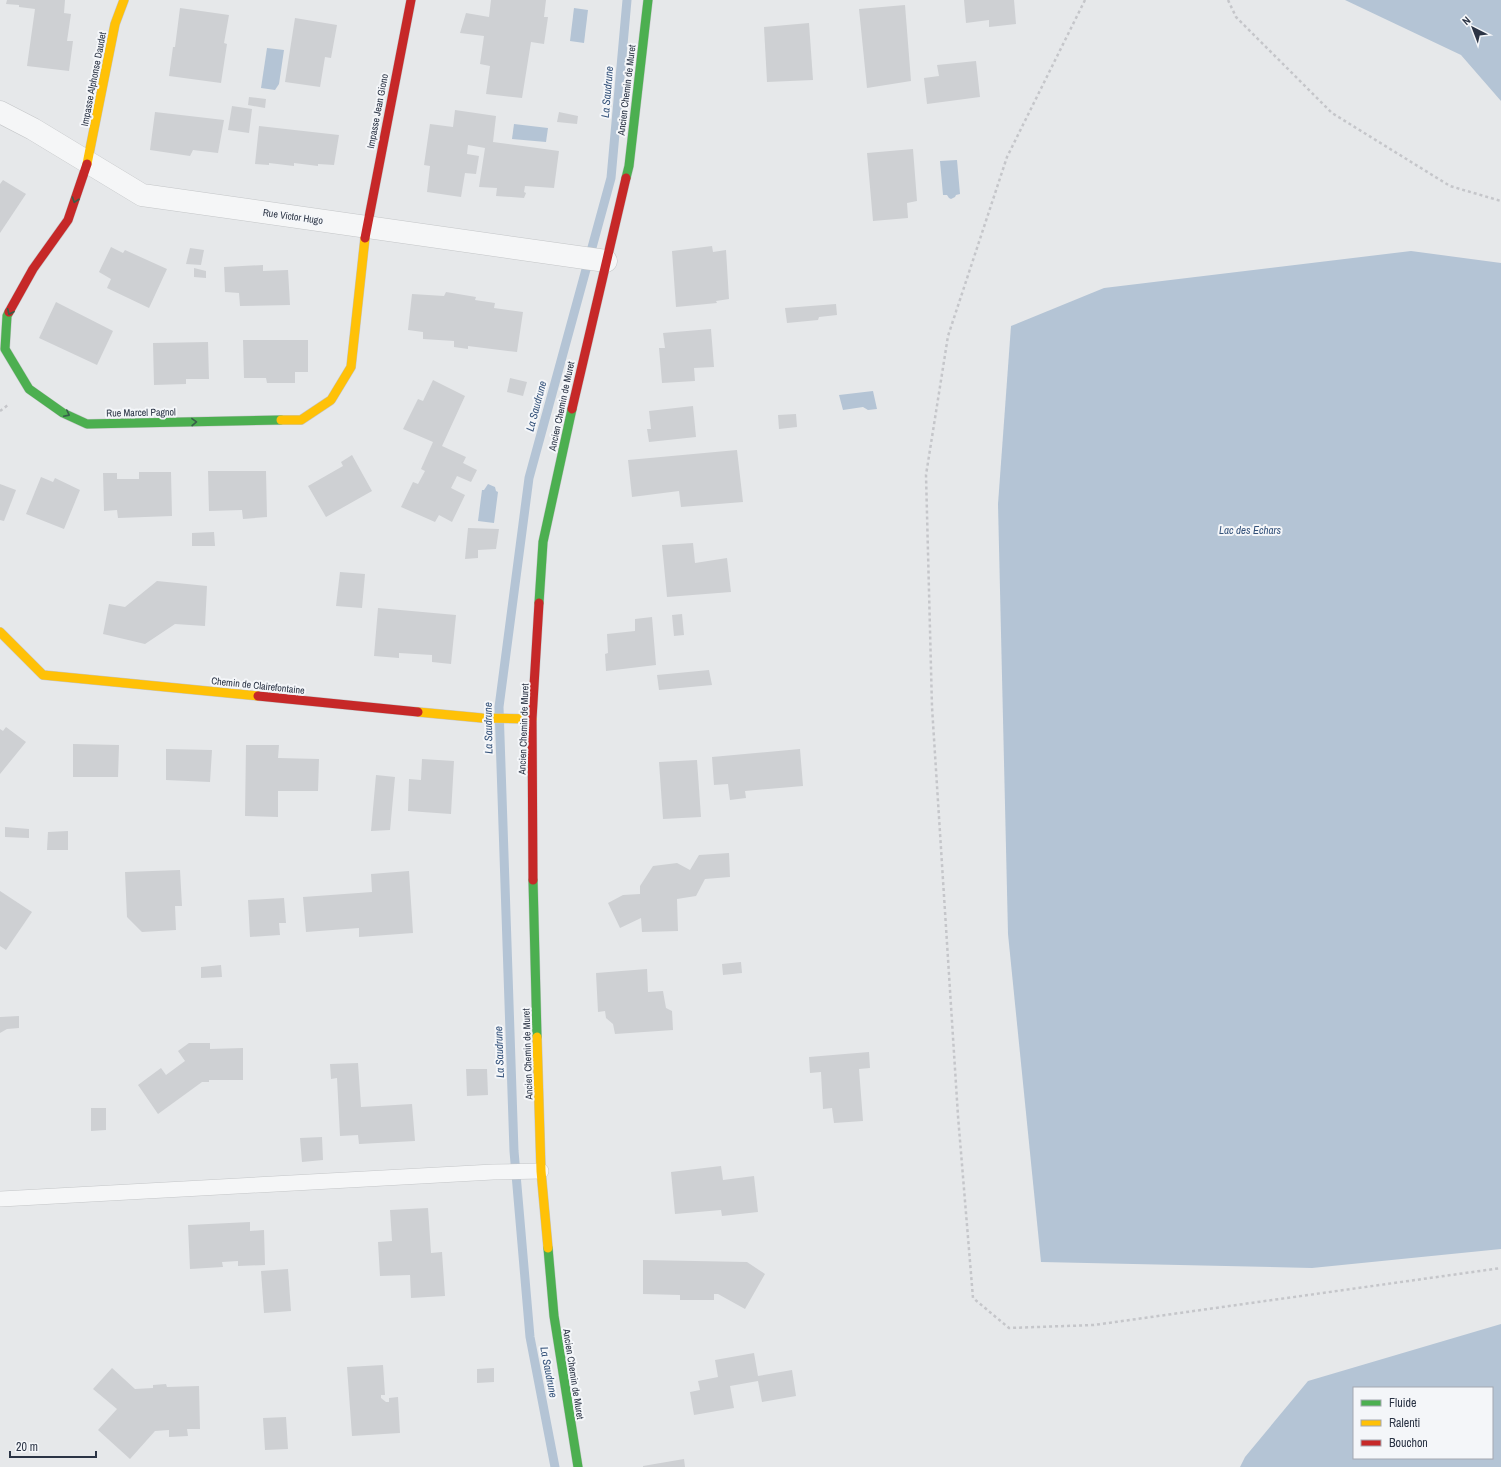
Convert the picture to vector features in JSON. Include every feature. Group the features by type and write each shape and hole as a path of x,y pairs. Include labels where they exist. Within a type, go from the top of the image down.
{"street":[{"name":"Impasse Alphonse Daudet","path":"87,163 115,24 124,0"},
{"name":"Impasse Jean Giono","path":"366,227 411,0"},
{"name":"Ancien Chemin de Muret","path":"578,1467 554,1316 534,1170 532,719 543,542 582,363 629,166 648,0"},
{"name":"Rue Victor Hugo","path":"0,112 33,129 142,195 606,261"},
{"name":"Rue Marcel Pagnol","path":"87,163 68,220 33,269 8,316 5,349 29,389 63,413 87,424 301,420 331,400 351,367 366,227"},
{"name":"Chemin de Clairefontaine","path":"0,632 43,675 482,718 532,719"}],"lane":[{"path":"1,1199 534,1170"}],"path":[{"path":"1085,0 1007,157 948,336 926,475 932,707 958,1116 973,1298 1009,1328 1094,1324 1501,1268"},
{"path":"1228,0 1236,17 1332,113 1450,186 1501,201"}],"water":[{"path":"1345,0 1501,0 1501,101 1461,55"},
{"path":"574,8 588,10 584,43 570,41"},
{"path":"267,48 284,50 279,84 275,90 261,88"},
{"path":"514,124 548,128 546,142 512,139"},
{"path":"957,160 960,194 951,199 947,195 943,195 940,161"},
{"name":"Lac des Echars","path":"1411,251 1501,263 1501,1249 1312,1268 1041,1262 1008,934 998,504 1011,326 1104,288"},
{"path":"873,391 877,409 868,410 863,407 843,410 839,395"},
{"path":"488,484 495,487 496,491 498,492 494,523 478,521 482,490 484,490"},
{"path":"1501,1324 1501,1467 1240,1467 1245,1457 1308,1381"}],"building":[{"path":"7,0 65,0 64,13 71,14 67,41 73,41 69,71 27,66 35,9 19,7 19,5 6,4"},
{"path":"491,0 546,0 544,17 548,17 544,44 531,42 522,98 486,94 490,66 480,64 484,36 460,33 466,13 489,17"},
{"path":"964,0 1014,0 1016,24 989,27 989,20 966,23"},
{"path":"905,5 911,81 867,88 859,9"},
{"path":"180,8 229,15 224,43 227,44 221,83 169,76 173,47 175,47"},
{"path":"295,18 337,25 331,58 325,57 320,87 285,82"},
{"path":"809,23 813,80 767,82 764,27"},
{"path":"976,61 980,97 927,104 924,78 939,76 937,65"},
{"path":"249,97 266,99 265,108 248,105"},
{"path":"232,106 252,109 249,133 228,130"},
{"path":"455,110 496,116 493,142 559,151 554,188 525,186 524,192 526,193 524,198 496,196 497,188 479,187 485,148 468,145 467,154 479,156 476,174 465,173 461,197 427,192 430,166 424,165 430,124 453,127"},
{"path":"155,112 224,120 218,153 193,150 190,156 150,150"},
{"path":"559,112 578,116 577,124 557,122"},
{"path":"259,126 339,135 334,165 318,164 318,166 294,163 294,166 269,163 269,165 255,164"},
{"path":"913,149 917,201 907,203 908,218 873,221 867,153"},
{"path":"3,180 26,194 0,233 0,184"},
{"path":"712,246 713,252 726,250 729,299 716,301 717,303 676,307 672,251"},
{"path":"111,247 123,253 125,250 167,269 149,308 107,288 111,279 99,272"},
{"path":"190,248 204,250 201,265 186,264"},
{"path":"263,265 263,271 288,270 290,305 240,306 239,293 225,292 224,267"},
{"path":"194,268 206,271 206,278 194,277"},
{"path":"446,292 476,297 475,300 495,303 494,308 523,312 517,352 468,346 468,349 454,347 454,341 423,339 423,332 408,330 412,294 444,296"},
{"path":"56,302 113,331 97,365 39,338"},
{"path":"836,304 837,315 819,317 818,320 787,323 785,308"},
{"path":"711,329 714,367 694,368 695,381 662,383 659,348 665,348 663,333"},
{"path":"243,340 308,340 308,372 295,372 295,383 267,383 266,378 244,378"},
{"path":"208,342 209,379 186,379 186,384 154,385 153,343"},
{"path":"510,378 527,382 523,396 507,392"},
{"path":"433,380 465,396 442,446 466,457 463,463 477,470 471,482 457,476 451,488 465,495 452,522 439,515 435,522 401,507 413,482 418,484 425,471 421,469 433,442 403,429 418,399 423,401"},
{"path":"693,406 696,437 649,442 647,429 651,429 649,411"},
{"path":"796,414 797,427 779,429 778,415"},
{"path":"737,450 743,502 681,507 679,491 632,497 628,460"},
{"path":"352,455 372,491 326,517 308,486 343,466 341,462"},
{"path":"208,471 266,471 267,517 243,519 242,510 209,511"},
{"path":"139,472 171,472 172,516 118,518 117,510 104,511 103,473 117,473 117,479 139,479"},
{"path":"41,477 53,482 55,478 80,490 64,529 26,514"},
{"path":"0,484 16,490 4,521 0,520"},
{"path":"468,528 499,529 496,549 478,550 478,558 465,559"},
{"path":"214,532 215,546 192,546 192,533"},
{"path":"693,543 695,563 727,558 731,592 667,597 662,545"},
{"path":"340,572 365,574 362,608 336,606"},
{"path":"157,581 207,586 205,626 175,624 145,644 103,634 109,604 125,607"},
{"path":"378,608 456,615 451,664 432,662 432,655 399,653 399,658 374,656"},
{"path":"682,614 684,635 674,636 672,615"},
{"path":"652,617 656,665 606,671 605,654 608,653 607,634 635,631 635,619"},
{"path":"709,670 712,685 659,690 657,675"},
{"path":"6,727 26,742 0,774 0,729 3,731"},
{"path":"73,744 119,745 118,777 73,777"},
{"path":"246,745 279,745 278,758 319,759 318,791 278,791 278,817 245,816"},
{"path":"166,749 212,750 210,782 166,780"},
{"path":"800,749 803,786 745,791 746,798 730,800 728,784 714,785 712,757"},
{"path":"422,759 454,761 451,814 408,811 409,779 421,780"},
{"path":"697,760 701,817 663,819 659,762"},
{"path":"376,775 395,777 390,830 371,831"},
{"path":"5,827 29,829 29,838 5,837"},
{"path":"68,831 68,850 47,850 48,832"},
{"path":"729,853 730,877 705,879 696,896 677,899 678,931 642,932 641,918 620,928 608,903 623,895 640,894 640,886 653,866 677,863 690,870 699,855"},
{"path":"180,870 182,906 175,906 176,930 142,932 127,917 125,872"},
{"path":"409,871 413,933 359,937 359,928 306,932 303,897 372,892 371,874"},
{"path":"0,891 32,912 6,950 0,946"},
{"path":"284,898 286,923 279,923 280,935 250,937 248,900"},
{"path":"741,962 742,973 723,975 722,964"},
{"path":"221,965 222,977 201,978 201,967"},
{"path":"647,969 648,992 663,991 666,1008 672,1011 673,1030 615,1034 613,1024 606,1018 605,1011 598,1012 596,973"},
{"path":"19,1016 19,1028 7,1029 0,1033 0,1017"},
{"path":"189,1043 210,1043 210,1049 243,1048 243,1080 209,1080 209,1082 202,1082 158,1114 138,1085 161,1068 166,1075 185,1061 178,1051"},
{"path":"869,1052 870,1068 859,1069 863,1121 834,1123 832,1108 823,1109 821,1072 810,1073 809,1057"},
{"path":"358,1063 361,1107 412,1104 415,1141 359,1144 358,1135 340,1136 337,1078 331,1079 330,1064"},
{"path":"466,1069 487,1069 488,1095 467,1096"},
{"path":"91,1108 106,1108 106,1130 91,1131"},
{"path":"322,1137 323,1160 302,1162 300,1138"},
{"path":"721,1166 723,1180 754,1176 758,1212 722,1216 721,1210 675,1214 671,1172"},
{"path":"428,1208 431,1253 442,1252 445,1296 411,1298 410,1275 380,1276 378,1242 392,1241 390,1210"},
{"path":"250,1222 250,1231 264,1230 265,1265 238,1266 238,1261 222,1262 223,1267 190,1269 188,1225"},
{"path":"643,1260 747,1262 765,1274 745,1309 718,1294 714,1294 714,1300 680,1300 680,1295 643,1294"},
{"path":"288,1269 291,1311 264,1313 261,1271"},
{"path":"754,1353 758,1376 792,1370 796,1396 762,1402 758,1381 730,1386 734,1408 694,1415 690,1392 700,1390 698,1381 718,1377 715,1360"},
{"path":"383,1365 385,1395 381,1395 381,1398 386,1402 389,1402 389,1398 398,1397 400,1433 352,1436 347,1367"},
{"path":"112,1368 135,1389 153,1388 153,1385 166,1384 167,1387 199,1386 200,1429 187,1429 188,1436 169,1437 169,1430 155,1431 130,1459 98,1430 117,1409 93,1389"},
{"path":"494,1368 494,1382 477,1383 477,1369"},
{"path":"286,1417 288,1449 265,1450 263,1418"},
{"path":"684,1459 685,1467 643,1467 643,1466"}],"waterway":[{"name":"La Saudrune","path":"555,1467 530,1337 514,1151 499,707 529,478 611,178 627,0"}],"traffic: fast":[{"path":"626,178 629,166 648,0"},
{"path":"9,312 7,316 5,349 29,389 63,413 87,424 281,420"},
{"path":"539,603 543,542 572,409"},
{"path":"533,880 537,1037"},
{"path":"548,1248 554,1316 578,1467"}],"traffic: slow":[{"path":"87,164 115,24 124,0"},
{"path":"281,420 301,420 331,400 351,367 365,238"},
{"path":"0,632 43,675 258,696"},
{"path":"418,712 482,718 532,719"},
{"path":"537,1037 541,1171 548,1248"}],"traffic: jam":[{"path":"365,238 411,0"},
{"path":"9,312 33,269 68,220 87,164"},
{"path":"572,409 626,178"},
{"path":"533,880 532,719 539,603"},
{"path":"258,696 418,712"}]}
